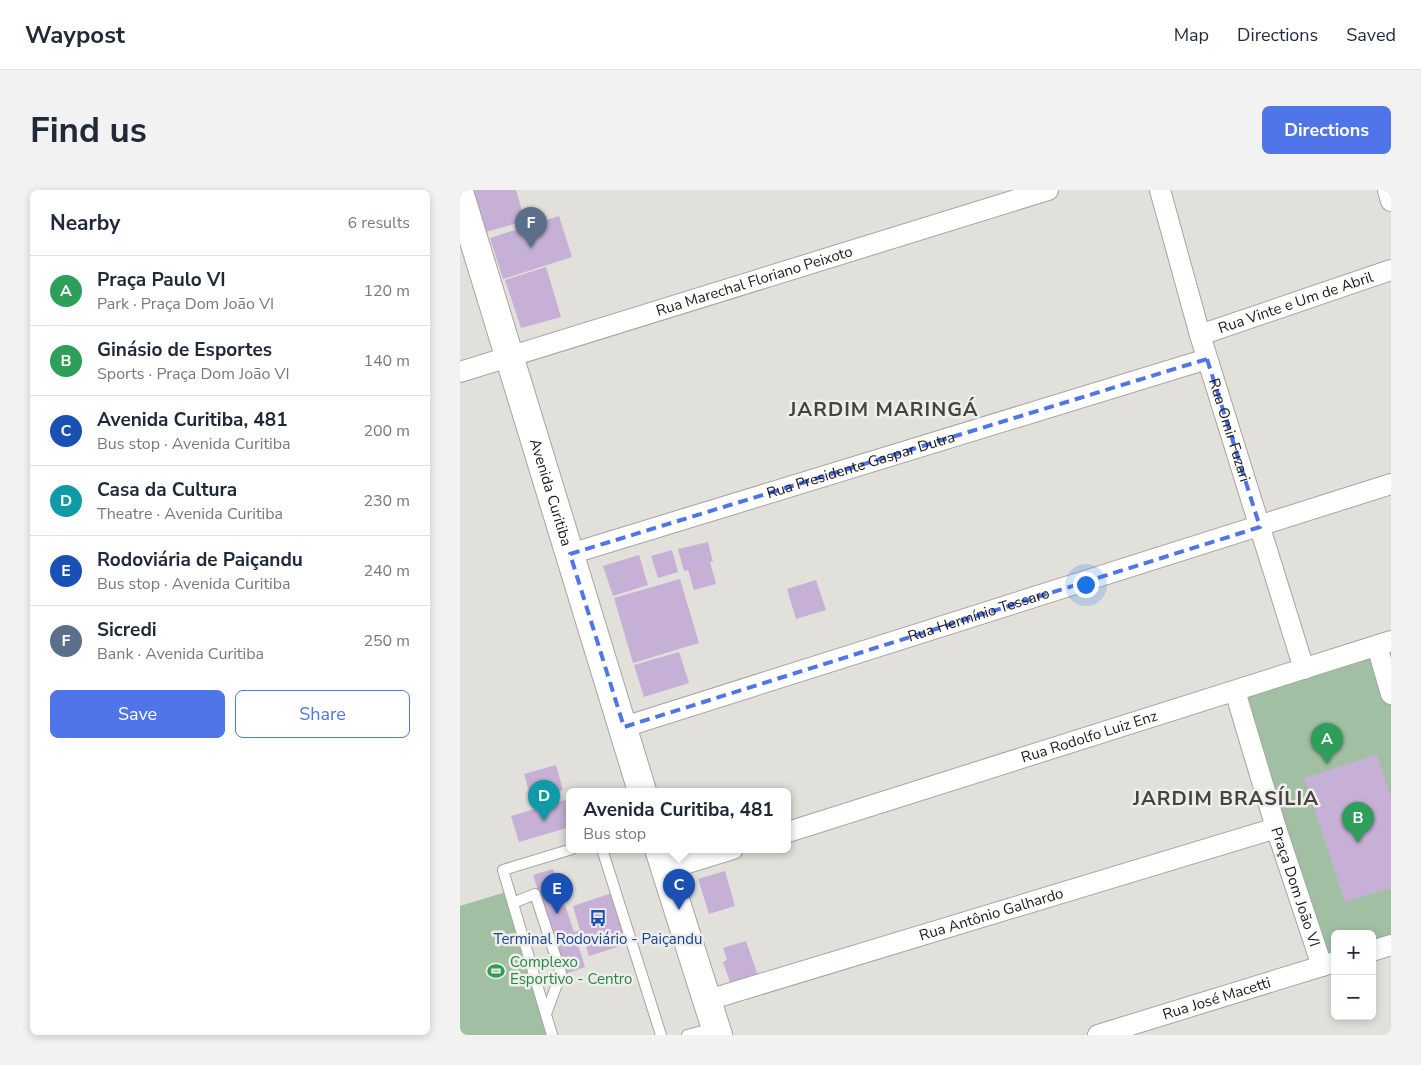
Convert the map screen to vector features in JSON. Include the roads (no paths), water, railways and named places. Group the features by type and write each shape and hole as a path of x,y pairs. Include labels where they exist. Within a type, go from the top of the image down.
{"street":[{"name":"Rua Marechal Floriano Peixoto","path":"460,372 1048,190"},
{"path":"1388,190 1391,201"},
{"name":"Rua Omir Fuzari","path":"1164,191 1207,359 1304,669"},
{"name":"Avenida Curitiba","path":"460,195 641,788"},
{"name":"Rua Vinte e Um de Abril","path":"1200,335 1391,270"},
{"name":"Rua Presidente Gaspar Dutra","path":"570,554 1207,359"},
{"name":"Rua Hermínio Tessaro","path":"624,727 1391,484"},
{"path":"1384,643 1391,694"},
{"name":"Rua Rodolfo Luiz Enz","path":"791,831 1384,643"},
{"name":"Praça Dom João VI","path":"1236,691 1276,828 1328,964"},
{"name":"Rua Antônio Galhardo","path":"708,1000 1276,828"},
{"path":"705,853 662,859 717,1031"},
{"name":"Rua José Macetti","path":"1098,1035 1328,964"}],"lane":[{"path":"552,1035 503,870 566,851"},
{"path":"603,853 661,1035"},
{"path":"513,903 536,894 561,973 546,1014"},
{"path":"687,1035 717,1031"}],"place":[{"name":"Sicredi","path":"531,248"},
{"name":"Praça Paulo VI","path":"1327,764"},
{"name":"Casa da Cultura","path":"544,821"},
{"name":"Ginásio de Esportes","path":"1358,843"},
{"name":"Avenida Curitiba, 481","path":"679,910"},
{"name":"Rodoviária de Paiçandu","path":"557,914"},
{"name":"Terminal Rodoviário - Paiçandu","path":"598,918"},
{"name":"Complexo Esportivo - Centro","path":"496,971"}],"district":[{"name":"JARDIM MARINGÁ","path":"884,409"},
{"name":"JARDIM BRASÍLIA","path":"1226,798"}]}
